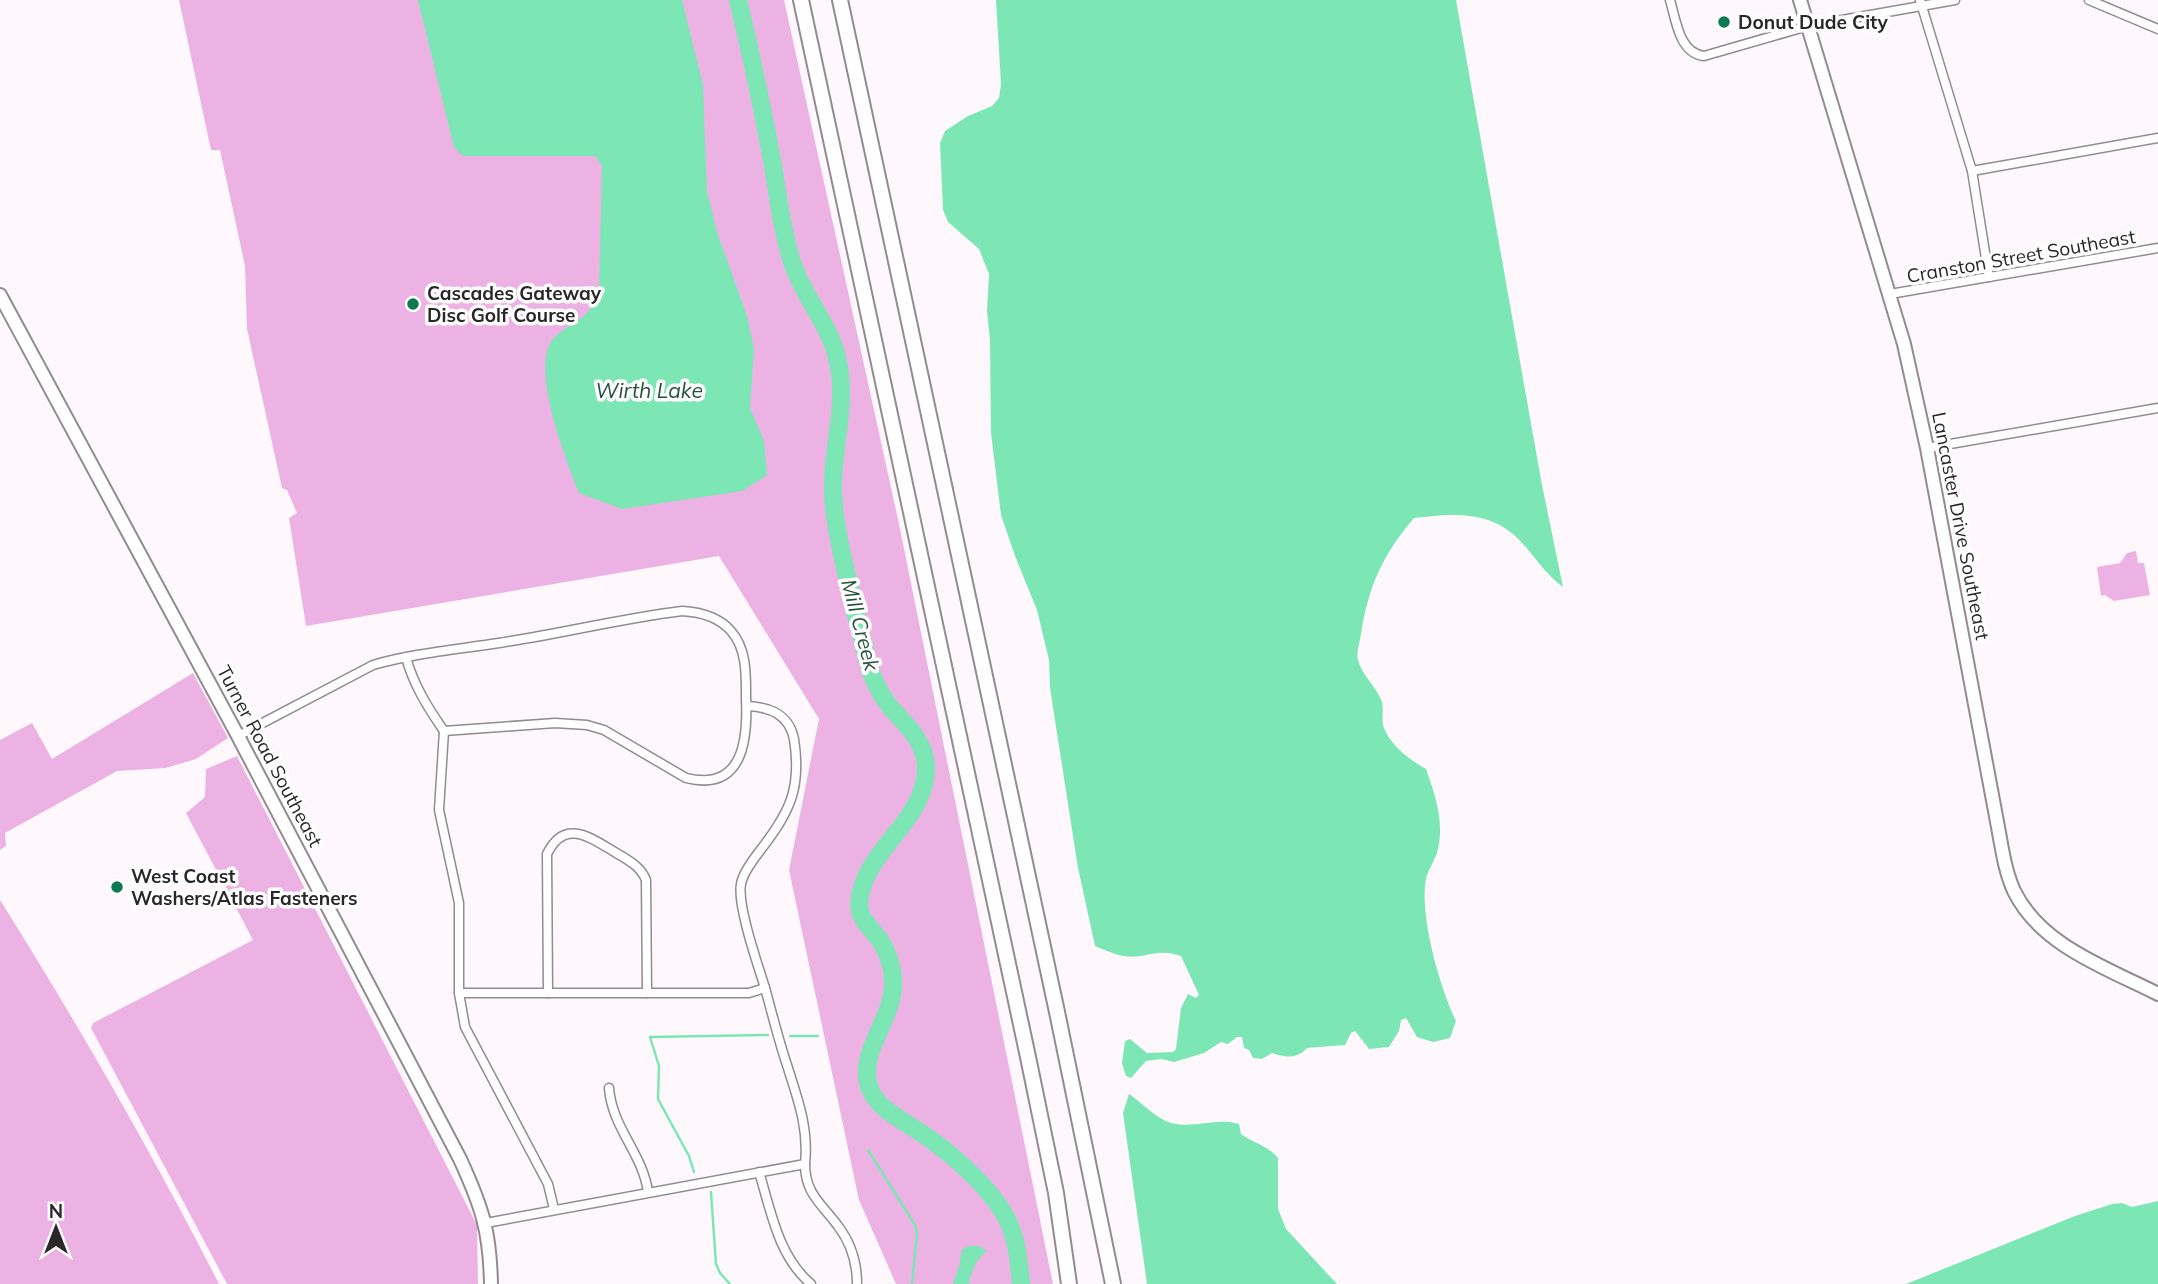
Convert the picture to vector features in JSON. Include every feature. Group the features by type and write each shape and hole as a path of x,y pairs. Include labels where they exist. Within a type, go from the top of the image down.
{"highway":[{"path":"801,0 1028,1057 1056,1193 1069,1284"},
{"path":"840,0 1029,877 1113,1284"}],"main road":[{"name":"Lancaster Drive Southeast","path":"1800,0 1904,344 1927,448 1998,827 2012,885 2035,922 2057,941 2158,994"},
{"name":"Turner Road Southeast","path":"0,295 238,736 460,1159 486,1223 491,1284"}],"street":[{"path":"1670,0 1685,45 1688,50 1699,55 1710,55 1808,26 1921,3 1955,0"},
{"path":"2089,0 2158,29"},
{"path":"1921,3 1972,171 1989,277"},
{"path":"1972,171 2158,138"},
{"name":"Cranston Street Southeast","path":"1890,294 2158,248"},
{"path":"1927,448 2158,408"},
{"path":"238,736 373,665 406,657 510,642 669,613 698,612 719,621 730,629 737,639 745,660 745,743 733,769 711,781 686,778 604,730 587,725 555,723 444,731"},
{"path":"406,657 410,672 424,700 444,731 439,810 458,903 458,993 465,1027 548,1184 554,1209"},
{"path":"747,706 762,707 779,714 788,723 796,752 795,788 787,813 752,862 740,886 742,903 786,1062 798,1094 806,1132 807,1186 839,1227 853,1254 857,1284"},
{"path":"548,993 547,854 554,842 563,835 576,833 587,835 643,872 646,880 646,993"},
{"path":"458,993 749,993 765,988"},
{"path":"609,1088 610,1107 646,1177 648,1192"},
{"path":"486,1223 805,1164"},
{"path":"759,1172 781,1242 799,1273 811,1284"}],"shaded area":[{"path":"179,0 784,0 899,524 1053,1284 896,1284 859,1200 789,870 819,719 719,556 306,626 289,518 297,513 287,490 282,488 247,329 245,266 220,150 211,150"},
{"path":"2136,551 2138,563 2144,563 2150,595 2114,601 2105,595 2101,596 2097,567 2120,563 2127,553"},
{"path":"193,673 228,738 196,759 166,768 117,771 5,833 6,846 0,850 0,740 32,723 52,759"},
{"path":"237,756 477,1225 478,1284 227,1284 91,1028 93,1023 253,940 186,813 205,797 206,769"},
{"path":"0,900 114,1089 219,1284 0,1284"}],"water":[{"name":"Wirth Lake","path":"418,0 682,0 703,85 707,191 717,232 747,316 754,349 750,408 764,441 767,475 742,491 622,509 579,493 552,414 545,370 547,351 554,338 588,312 599,293 602,166 595,156 463,156 454,147"},
{"path":"996,0 1456,0 1541,480 1563,587 1514,535 1503,527 1479,518 1440,515 1414,518 1385,558 1368,601 1358,647 1358,660 1382,702 1383,725 1387,735 1402,752 1426,769 1438,811 1439,842 1426,879 1425,912 1432,951 1456,1021 1450,1038 1433,1042 1417,1037 1406,1018 1401,1020 1399,1031 1389,1047 1369,1049 1355,1031 1345,1045 1307,1048 1291,1056 1272,1053 1262,1059 1253,1058 1249,1050 1244,1048 1242,1037 1237,1037 1228,1044 1221,1042 1204,1053 1174,1062 1161,1059 1146,1061 1131,1078 1126,1076 1122,1063 1125,1041 1130,1039 1147,1053 1173,1052 1176,1049 1181,1008 1188,994 1196,998 1199,995 1181,956 1157,953 1131,957 1095,946 1078,868 1050,688 1049,660 1037,610 1001,515 991,433 987,311 989,274 979,249 948,222 943,210 940,143 945,131 968,116 992,106 999,98 1001,84"},
{"path":"1129,1094 1171,1123 1239,1124 1241,1134 1274,1154 1278,1158 1278,1209 1286,1229 1337,1284 1147,1284 1123,1113"},
{"path":"2158,1201 2158,1284 1906,1284 2075,1216 2112,1204 2122,1203 2132,1207"},
{"path":"969,1246 978,1246 987,1251 975,1265 969,1284 953,1284 962,1250"}],"waterway":[{"name":"Mill Creek","path":"738,0 789,252 798,277 830,336 838,362 841,407 834,467 834,506 868,665 881,693 919,742 925,758 924,785 918,801 867,875 859,901 862,917 884,947 893,981 889,1007 869,1058 868,1083 871,1092 883,1107 948,1153 974,1176 996,1202 1011,1228 1021,1284"},
{"path":"694,1172 689,1156 658,1099 659,1066 650,1037 768,1035"},
{"path":"790,1036 818,1036"},
{"path":"868,1150 915,1225 917,1233 912,1284"},
{"path":"711,1192 716,1264 730,1284"}],"place":[{"name":"Donut Dude City","path":"1724,22"},
{"name":"Cascades Gateway Disc Golf Course","path":"413,304"},
{"name":"West Coast Washers/Atlas Fasteners","path":"117,887"}]}
